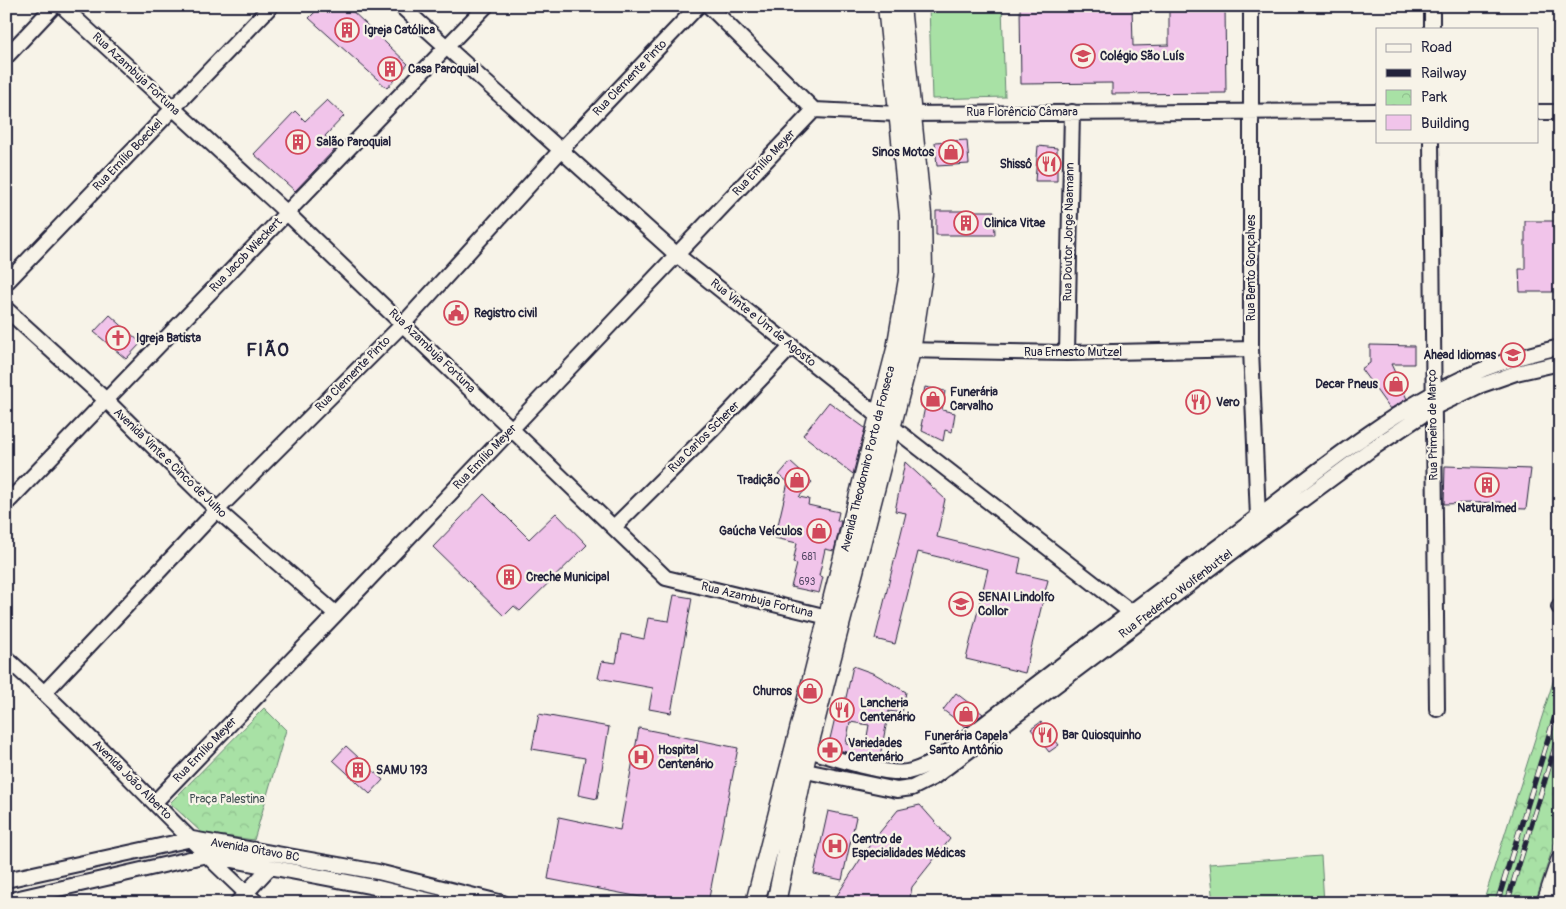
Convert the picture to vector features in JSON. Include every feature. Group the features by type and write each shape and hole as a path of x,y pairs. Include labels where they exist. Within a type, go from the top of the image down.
{"main road":[{"name":"Avenida Theodomiro Porto da Fonseca","path":"887,6 905,114"},
{"name":"Avenida Theodomiro Porto da Fonseca","path":"776,903 784,864 796,769 801,747 923,274 905,114 900,6"},
{"name":"Avenida Theodomiro Porto da Fonseca","path":"755,903 766,859 796,769"},
{"path":"766,859 784,864"},
{"path":"1546,903 1560,861"}],"street":[{"path":"6,57 54,6"},
{"name":"Rua Azambuja Fortuna","path":"62,6 287,213 666,578 834,619"},
{"name":"Rua Emílio Boeckel","path":"6,282 271,6"},
{"name":"Rua Vinte e Um de Agosto","path":"401,6 677,255 885,421 1136,616"},
{"name":"Rua Jacob Wieckert","path":"6,504 486,6"},
{"name":"Rua Clemente Pinto","path":"45,692 217,510 404,324 561,150 698,6"},
{"path":"709,6 814,110"},
{"name":"Rua Bento Gonçalves","path":"1252,6 1251,349 1260,523"},
{"path":"1432,6 1432,28"},
{"name":"Rua Florêncio Câmara","path":"814,110 905,114 1376,111"},
{"name":"Rua Emílio Meyer","path":"155,802 512,430 814,110"},
{"name":"Rua Doutor Jorge Naamann","path":"1067,353 1072,112"},
{"path":"1538,112 1560,112"},
{"name":"Rua Primeiro de Março","path":"1431,142 1437,710"},
{"name":"Avenida Vinte e Cinco de Julho","path":"6,308 107,401 217,510 336,614"},
{"name":"Rua Carlos Scherer","path":"614,527 713,429 792,346"},
{"name":"Rua Frederico Wolfenbuttel","path":"796,769 897,790 912,788 934,777 1019,705 1136,616 1345,461 1470,374 1513,358 1560,347"},
{"name":"Rua Ernesto Mutzel","path":"904,350 1067,353 1251,349"},
{"name":"Rua Frederico Wolfenbuttel","path":"1433,401 1516,373 1560,363"},
{"name":"Avenida João Alberto","path":"6,658 45,692 192,839 242,898 257,903"},
{"name":"Rua Frederico Wolfenbuttel","path":"801,747 890,772 906,772 922,768 939,759 1019,705"},
{"name":"Avenida Oitavo BC","path":"6,880 192,839 378,872 503,903"},
{"name":"Avenida Oitavo BC","path":"6,901 206,855 317,876 440,903"},
{"path":"317,876 320,862"},
{"path":"242,898 270,867"}],"green space":[{"path":"929,6 1002,6 1005,97 932,99"},
{"path":"1560,660 1560,825 1535,903 1483,903"},
{"name":"Praça Palestina","path":"264,708 286,730 254,840 202,833 170,803"},
{"path":"1321,856 1324,903 1213,903 1209,864"}],"building":[{"name":"Igreja Católica","path":"321,6 347,6 408,64 387,88 309,18"},
{"path":"1020,6 1132,6 1133,46 1169,45 1169,6 1225,6 1226,93 1112,94 1112,83 1021,84"},
{"name":"Salão Paroquial","path":"327,100 344,116 325,136 336,148 295,191 254,154 295,111 305,121"},
{"path":"967,140 969,164 937,166 935,142"},
{"path":"1038,146 1057,148 1057,181 1035,181"},
{"name":"Clinica Vitae","path":"936,211 994,211 995,235 936,235"},
{"path":"1525,221 1560,221 1557,292 1520,292 1519,269 1525,269"},
{"name":"Igreja Batista","path":"110,315 141,343 126,359 94,332"},
{"path":"1370,345 1414,346 1414,364 1391,364 1407,399 1390,409 1361,369 1370,363"},
{"path":"925,387 945,391 942,410 955,413 952,432 945,430 943,441 922,431 923,426 921,426 925,407 921,406"},
{"path":"829,402 865,428 853,474 803,435"},
{"path":"790,462 812,482 799,497 809,499 808,505 839,512 837,521 841,521 834,551 825,549 819,576 823,577 819,593 791,587 797,564 793,563 797,543 775,538 788,482 779,475"},
{"path":"905,462 945,499 937,537 1021,558 1018,573 1048,580 1025,673 966,659 988,569 918,552 895,644 875,639 906,513 895,511"},
{"name":"Naturalmed","path":"1445,466 1531,469 1526,509 1501,508 1501,502 1444,504"},
{"name":"Creche Municipal","path":"484,494 529,539 556,513 587,545 520,611 514,606 504,616 433,547"},
{"path":"674,595 692,598 671,713 649,709 653,688 598,678 602,661 616,663 621,634 644,639 648,618 669,621"},
{"path":"853,666 875,674 906,692 902,713 889,711 879,761 828,747 839,701 845,702","holes":["850,722 869,725 865,748 846,744"]},
{"path":"956,693 983,714 966,727 943,710"},
{"path":"539,714 609,727 597,799 578,795 585,758 532,749"},
{"path":"1041,722 1059,745 1049,752 1031,729"},
{"path":"639,728 738,748 708,903 671,903 548,879 559,817 620,830"},
{"name":"SAMU 193","path":"346,746 383,780 370,794 333,760"},
{"path":"920,805 950,839 912,887 909,903 832,903 871,843 898,810"},
{"name":"Centro de Especialidades Médicas","path":"828,811 856,817 842,880 814,874"}],"railway":[{"path":"1497,903 1560,700"},
{"path":"1507,903 1560,731"}],"place":[{"name":"Igreja Católica","path":"347,30"},
{"name":"Colégio São Luís","path":"1083,56"},
{"name":"Casa Paroquial","path":"390,69"},
{"name":"Salão Paroquial","path":"298,142"},
{"name":"Sinos Motos","path":"951,152"},
{"name":"Shissô","path":"1049,164"},
{"name":"Clinica Vitae","path":"966,223"},
{"name":"Registro civil","path":"456,313"},
{"name":"Igreja Batista","path":"118,338"},
{"name":"Ahead Idiomas","path":"1513,355"},
{"name":"Decar Pneus","path":"1396,384"},
{"name":"Funerária Carvalho","path":"933,399"},
{"name":"Vero","path":"1198,402"},
{"name":"Tradição","path":"797,480"},
{"name":"Naturalmed","path":"1487,485"},
{"name":"Gaúcha Veículos","path":"819,531"},
{"name":"Creche Municipal","path":"509,577"},
{"name":"SENAI Lindolfo Collor","path":"961,604"},
{"name":"Churros","path":"810,691"},
{"name":"Lancheria Centenário","path":"842,710"},
{"name":"Funerária Capela Santo Antônio","path":"966,714"},
{"name":"Bar Quiosquinho","path":"1045,735"},
{"name":"Variedades Centenário","path":"830,750"},
{"name":"Hospital Centenário","path":"641,757"},
{"name":"SAMU 193","path":"358,770"},
{"name":"Centro de Especialidades Médicas","path":"835,846"}],"district":[{"name":"FIÃO","path":"268,350"}]}
